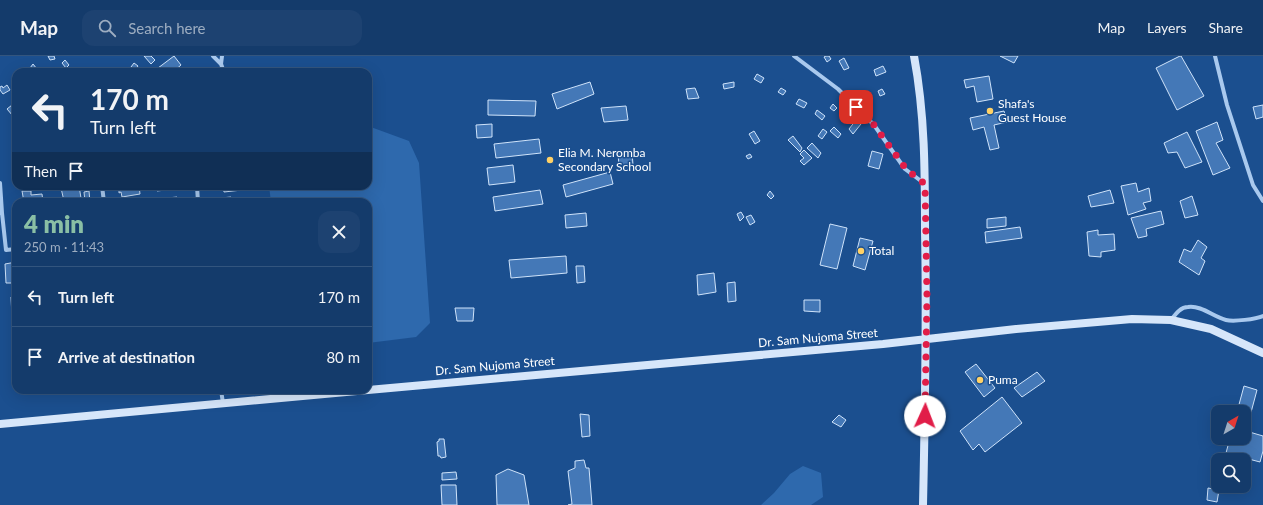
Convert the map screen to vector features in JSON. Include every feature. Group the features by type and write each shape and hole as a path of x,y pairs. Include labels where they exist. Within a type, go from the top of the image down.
{"street":[{"path":"213,56 221,64 222,68"},
{"path":"221,64 222,56"},
{"path":"794,56 838,88 874,125 906,169 925,184"},
{"path":"914,56 921,108 925,184 927,296 923,505"},
{"path":"1215,56 1227,105 1253,184 1263,201"},
{"path":"0,183 1,213 6,250 12,249"},
{"path":"1171,320 1178,311 1186,306 1195,307 1227,321 1258,318 1263,316"},
{"name":"Dr. Sam Nujoma Street","path":"372,390 926,340 1016,328 1132,319 1171,320 1211,329 1263,353"},
{"path":"222,394 223,403"},
{"name":"Dr. Sam Nujoma Street","path":"0,424 323,394"}],"shaded area":[{"path":"372,127 409,141 419,163 430,323 416,337 372,342 372,198 270,198 270,190 372,190"},
{"path":"803,466 821,473 823,497 811,505 761,505 774,493 790,474"}],"building":[{"path":"48,56 54,56 55,59 50,60"},
{"path":"144,56 151,56 155,60 151,64"},
{"path":"174,56 181,65 178,68 158,68"},
{"path":"829,56 831,59 827,62 824,57"},
{"path":"1000,56 1018,56 1014,63"},
{"path":"1180,56 1204,96 1177,110 1156,68"},
{"path":"844,58 849,68 844,70 839,61"},
{"path":"65,60 69,65 66,68 62,63"},
{"path":"134,63 138,66 136,68 131,67"},
{"path":"33,64 36,68 30,68"},
{"path":"883,66 886,72 876,76 874,70"},
{"path":"757,74 764,78 761,83 754,79"},
{"path":"989,76 993,99 977,102 974,86 966,88 964,80"},
{"path":"590,82 594,94 557,109 552,94"},
{"path":"734,82 734,87 724,89 723,84"},
{"path":"7,85 10,90 3,94 0,87 2,86 3,88"},
{"path":"695,88 699,98 688,99 686,89"},
{"path":"781,88 786,91 783,95 778,92"},
{"path":"882,89 885,94 880,96 878,91"},
{"path":"799,99 807,103 804,108 796,104"},
{"path":"864,99 872,108 868,112 859,103"},
{"path":"488,100 536,101 535,116 488,115"},
{"path":"833,104 837,108 834,111 830,108"},
{"path":"12,105 12,115 7,109"},
{"path":"1263,105 1263,117 1256,119 1253,107"},
{"path":"626,106 628,120 604,122 601,108"},
{"path":"817,110 825,116 822,120 815,114"},
{"path":"1004,111 1007,122 994,125 999,148 990,150 984,127 973,130 970,118"},
{"path":"856,120 861,124 853,134 849,129"},
{"path":"1217,122 1223,140 1216,143 1230,168 1213,175 1196,131"},
{"path":"492,124 492,137 477,138 476,125"},
{"path":"834,127 841,134 838,138 830,131"},
{"path":"823,129 827,132 822,139 818,136"},
{"path":"754,131 760,141 755,144 749,134"},
{"path":"1187,132 1202,162 1185,168 1177,152 1168,153 1164,143"},
{"path":"793,136 802,148 800,152 788,140"},
{"path":"539,139 541,153 496,158 494,144"},
{"path":"812,143 821,153 818,158 807,148"},
{"path":"804,150 812,158 804,165 800,161 804,158 800,154"},
{"path":"872,151 883,154 879,169 868,166"},
{"path":"618,152 632,152 633,165 619,167"},
{"path":"750,154 752,157 748,159 746,156"},
{"path":"513,165 515,182 489,185 487,168"},
{"path":"610,172 613,184 566,197 563,185"},
{"path":"1136,183 1138,192 1149,188 1151,201 1143,203 1146,209 1128,215 1121,186"},
{"path":"61,190 80,190 81,198 63,198"},
{"path":"119,190 140,190 140,194 122,197 121,192 119,193"},
{"path":"224,190 242,190 224,192"},
{"path":"540,190 543,204 495,211 493,197"},
{"path":"1110,190 1114,203 1091,207 1088,196"},
{"path":"22,191 31,191 31,195 42,194 42,198 23,198"},
{"path":"89,191 90,198 85,198 84,192"},
{"path":"770,191 774,196 771,199 767,195"},
{"path":"1192,196 1198,215 1185,218 1180,201"},
{"path":"1161,211 1164,224 1146,229 1147,236 1138,238 1131,218"},
{"path":"741,212 744,217 740,221 737,214"},
{"path":"586,213 587,226 566,228 565,215"},
{"path":"751,215 755,222 750,225 746,217"},
{"path":"1006,217 1006,226 987,228 987,219"},
{"path":"830,224 847,228 837,269 820,265"},
{"path":"1020,227 1022,238 986,243 985,232"},
{"path":"1098,230 1098,235 1114,234 1115,250 1101,252 1101,257 1089,256 1087,232"},
{"path":"860,238 873,241 865,270 853,266"},
{"path":"1198,240 1207,247 1201,258 1205,261 1199,275 1179,262 1184,249 1191,252"},
{"path":"566,256 567,273 511,278 509,260"},
{"path":"12,263 12,283 6,283 5,264"},
{"path":"576,266 584,266 585,282 577,283"},
{"path":"714,273 716,292 698,295 697,275"},
{"path":"735,282 736,301 728,302 727,283"},
{"path":"11,297 12,297 12,317"},
{"path":"804,300 820,300 820,312 804,311"},
{"path":"455,308 474,308 473,321 457,321"},
{"path":"976,364 995,388 984,397 965,372"},
{"path":"1037,372 1045,381 1022,397 1014,388"},
{"path":"1244,386 1257,390 1251,412 1251,405 1239,405"},
{"path":"1002,397 1022,423 985,452 979,444 973,450 960,431"},
{"path":"580,414 589,415 590,436 582,437"},
{"path":"839,415 846,420 841,427 832,422"},
{"path":"1251,432 1263,436 1263,451 1260,462 1251,460 1251,453 1226,453 1228,445 1251,445"},
{"path":"439,439 444,439 446,457 441,458 438,456 437,442"},
{"path":"584,460 586,468 589,468 592,505 568,505 572,504 568,471 575,468 575,461"},
{"path":"508,469 524,475 529,505 497,505 496,475"},
{"path":"456,472 457,479 442,480 442,473"},
{"path":"441,485 456,485 457,505 442,505"},
{"path":"1208,488 1211,489 1211,493 1218,493 1217,502 1207,500"}],"place":[{"name":"Shafa's Guest House","path":"990,111"},
{"name":"Elia M. Neromba Secondary School","path":"550,160"},
{"name":"Total","path":"861,251"},
{"name":"Puma","path":"980,380"}],"route":[{"path":"856,107 874,125 906,169 925,184 927,296 925,416"}]}
